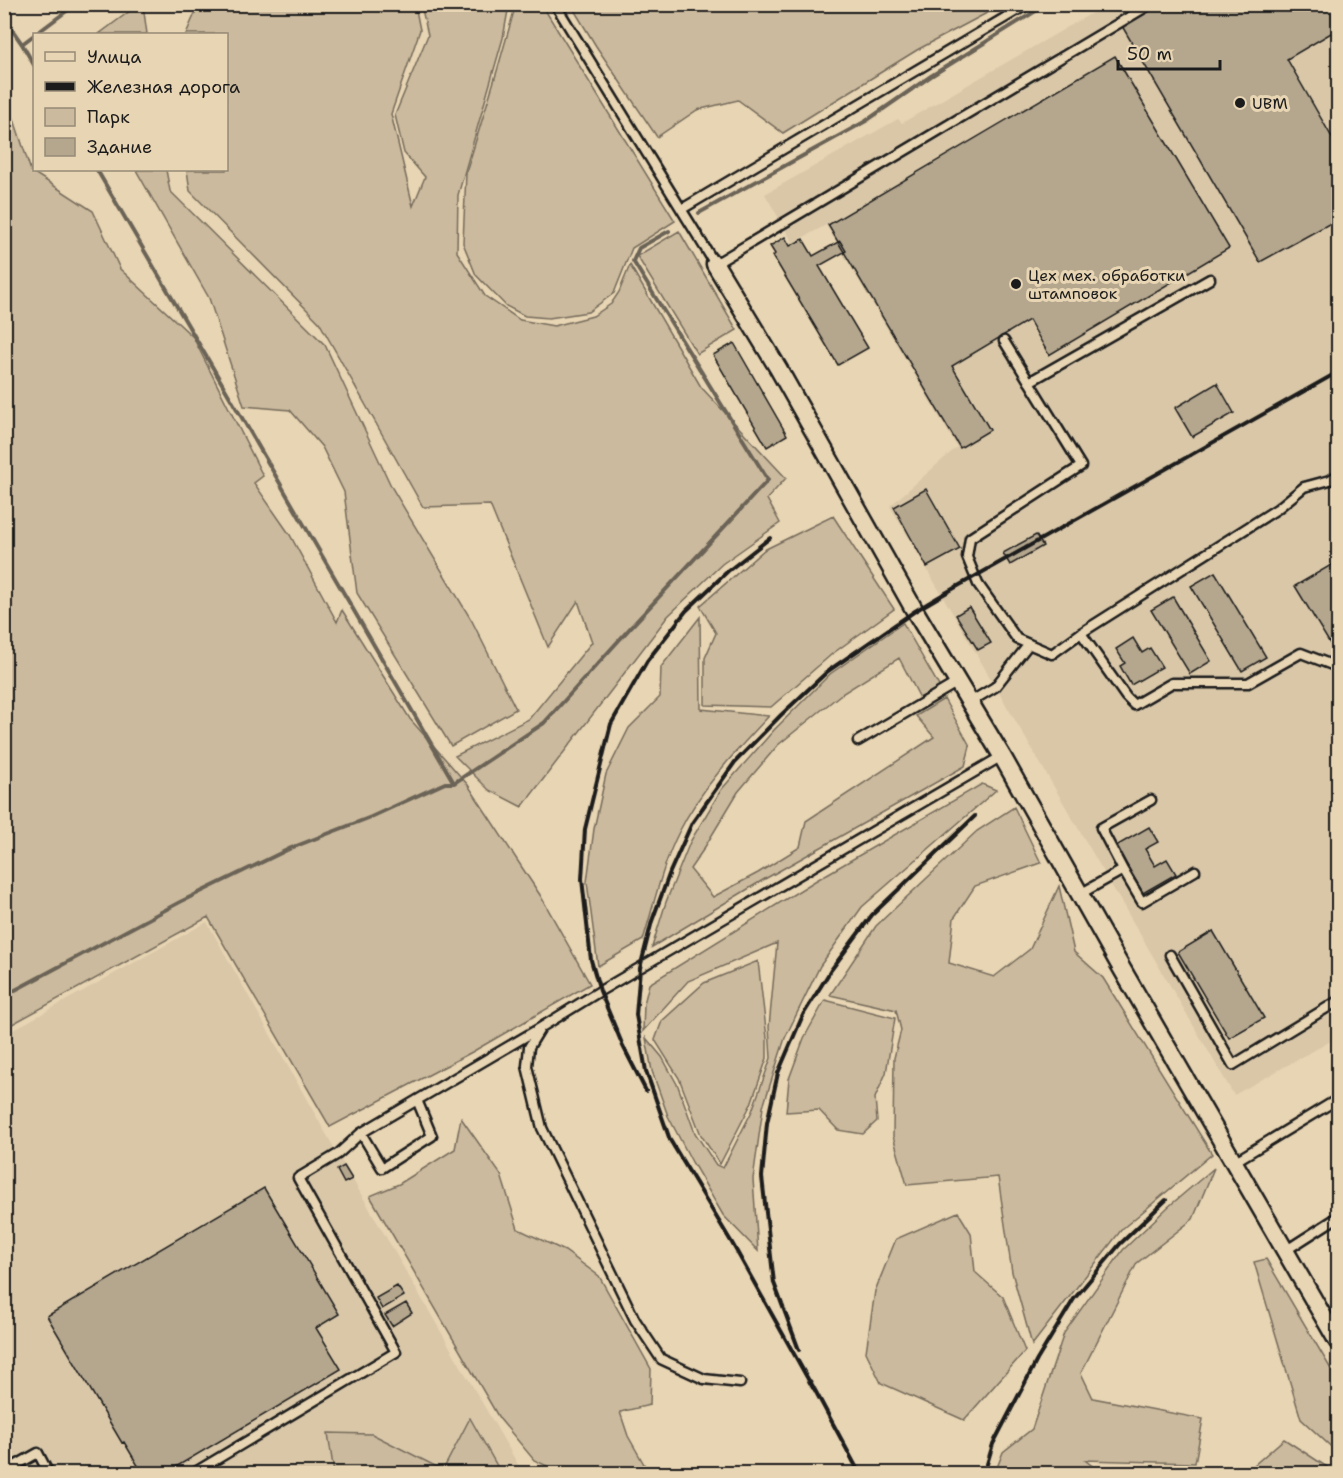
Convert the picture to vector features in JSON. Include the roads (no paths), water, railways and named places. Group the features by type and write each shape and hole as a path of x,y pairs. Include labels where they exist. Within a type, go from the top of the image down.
{"street":[{"path":"715,264 778,368 915,610 1002,756 1338,1342"}],"lane":[{"path":"555,4 715,264 1151,4"},
{"path":"682,209 1028,4"},
{"path":"1029,382 1210,279"},
{"path":"1004,341 1081,466 970,538 967,557 978,584 1017,639 1052,654 1277,509 1304,487 1330,480 1338,475"},
{"path":"1082,633 1126,697 1134,705 1172,683 1248,683 1301,653 1332,665 1338,661"},
{"path":"970,702 995,687 1029,644"},
{"path":"858,741 958,682"},
{"path":"192,1473 396,1352 298,1178 338,1154 361,1133 1002,756"},
{"path":"1151,800 1101,828 1142,902 1195,871"},
{"path":"1080,894 1123,870"},
{"path":"1170,955 1233,1065 1338,1001"},
{"path":"540,1028 529,1047 527,1066 542,1128 635,1320 661,1359 704,1379 740,1383"},
{"path":"1234,1162 1338,1099"},
{"path":"361,1133 382,1168 432,1136 417,1100"},
{"path":"1285,1251 1338,1217"},
{"path":"4,1472 38,1453 49,1473"}],"waterway":[{"path":"37,33 76,4"},
{"path":"699,213 866,121 931,76 1047,4"},
{"path":"4,18 22,44"},
{"path":"33,36 22,44 33,63"},
{"path":"98,171 454,783"},
{"path":"4,996 180,902 291,848 371,817 445,783 454,783 544,723 768,480 633,261 639,248 669,231"}],"railway":[{"path":"813,1388 732,1243 670,1140 646,1071 636,1015 640,968 652,921 670,872 692,823 735,762 828,671 942,595 1338,372"},
{"path":"646,1091 623,1046 600,991 591,960 582,879 585,829 611,724 647,661 686,611 728,571 770,538"},
{"path":"799,1350 774,1283 762,1177 767,1123 778,1073 803,1015 831,970 872,915 975,816"},
{"path":"984,1474 993,1444 1037,1360 1074,1299 1120,1244 1166,1200"},
{"path":"810,1381 860,1474"}],"place":[{"name":"UBM","path":"1240,103"},
{"name":"Цех мех. обработки штамповок","path":"1016,284"}]}
